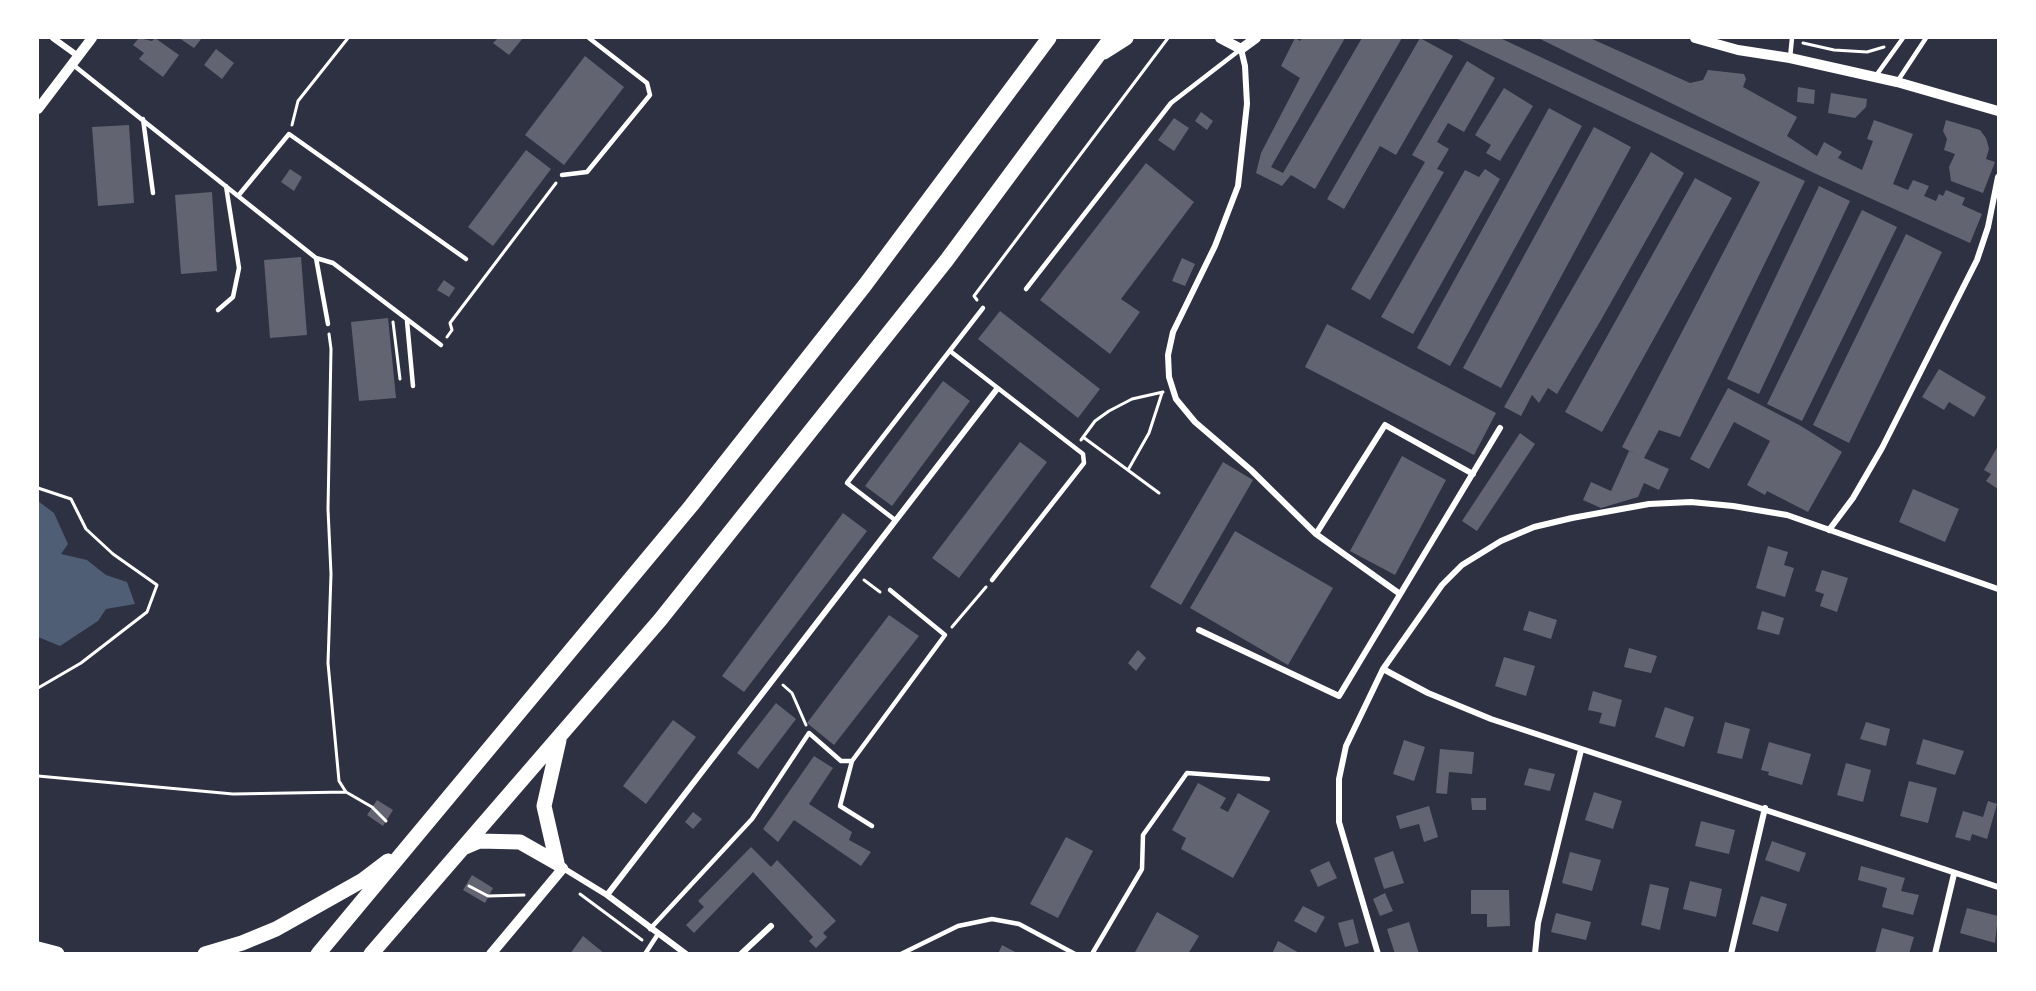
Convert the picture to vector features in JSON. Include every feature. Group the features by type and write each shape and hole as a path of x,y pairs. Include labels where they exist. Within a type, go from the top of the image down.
{"highway":[{"path":"371,954 660,620 946,261 1111,38"},
{"path":"1096,57 1126,38"},
{"path":"318,954 699,497 857,295 1045,42"},
{"path":"560,737 544,806 560,865"},
{"path":"461,848 479,841 520,842 560,865"},
{"path":"205,954 242,943 276,929 363,880 408,848"},
{"path":"38,949 57,954"}],"street":[{"path":"53,38 75,60"},
{"path":"38,109 92,38"},
{"path":"1220,38 1240,49 1245,66 1247,104 1238,186 1215,246 1173,332 1168,355 1173,390 1176,399 1195,422 1240,461 1316,534 1400,594"},
{"path":"1240,49 1256,38"},
{"path":"1695,38 1738,50 1790,58 1897,82 1998,111"},
{"path":"1829,530 1853,498 1882,448 1977,260 1988,227 1998,177"},
{"path":"607,895 998,389"},
{"path":"1316,534 1385,425 1473,474"},
{"path":"1199,630 1339,696 1500,428"},
{"path":"1378,954 1339,822 1339,779 1346,746 1383,669 1442,585 1462,565 1501,541 1534,527 1562,520 1649,504 1690,502 1733,506 1787,515 1998,589"},
{"path":"1383,669 1491,719 1998,887"},
{"path":"1535,954 1538,923 1581,750"},
{"path":"1731,954 1765,808"},
{"path":"491,954 541,895 560,865 607,895 686,954"},
{"path":"1935,954 1954,874"},
{"path":"741,954 771,926"}],"lane":[{"path":"562,175 587,172 650,95 647,83 590,38"},
{"path":"1790,58 1792,38"},
{"path":"1897,82 1926,38"},
{"path":"1875,77 1902,39"},
{"path":"1026,289 1171,103 1240,49"},
{"path":"75,60 316,258 333,263 441,345"},
{"path":"143,118 153,193"},
{"path":"238,196 289,134 466,259"},
{"path":"218,310 233,297 239,268 225,185"},
{"path":"316,258 328,324"},
{"path":"895,520 847,483 983,308"},
{"path":"407,321 413,386"},
{"path":"950,351 1083,454 1084,463 992,580"},
{"path":"872,826 840,806 852,761 945,636 890,590"},
{"path":"650,929 752,819 809,733 841,761 852,761"},
{"path":"1092,954 1142,869 1143,835 1187,772 1269,778"},
{"path":"901,954 958,926 992,919 1019,924 1075,954"},
{"path":"645,954 658,934"}],"path":[{"path":"289,134 298,100 348,38"},
{"path":"983,308 974,296 1168,38"},
{"path":"1808,44 1834,50 1867,52 1902,39"},
{"path":"441,345 452,330 450,323 562,175"},
{"path":"393,318 400,379"},
{"path":"328,324 331,349 328,663 339,781 346,792 372,807 386,821"},
{"path":"1076,448 1095,421 1109,411 1132,399 1173,390"},
{"path":"1128,471 1149,433 1162,393"},
{"path":"1083,437 1159,493"},
{"path":"38,488 71,499 86,529 113,554 158,585 147,612 81,663 38,688"},
{"path":"855,573 885,596 890,590"},
{"path":"945,636 992,580"},
{"path":"776,678 792,693 809,733"},
{"path":"38,776 233,794 346,792"},
{"path":"468,886 488,896 541,895"},
{"path":"576,891 650,946"}],"water":[{"path":"38,501 54,513 68,544 61,554 87,560 106,575 127,582 135,604 106,609 98,621 60,646 38,637"}],"building":[{"path":"139,38 152,41 155,38 179,55 163,77 139,59 144,53 133,45"},
{"path":"179,38 202,38 194,48"},
{"path":"498,38 523,38 509,55 493,43"},
{"path":"1295,38 1300,41 1302,38 1345,38 1271,167 1283,173 1362,38 1402,38 1315,189 1291,175 1282,186 1256,173 1261,153 1300,78 1281,66"},
{"path":"1420,38 1453,56 1396,155 1380,146 1344,209 1327,199"},
{"path":"1455,38 1500,38 1805,181 1680,437 1659,430 1644,458 1669,469 1659,490 1644,483 1638,497 1601,508 1583,500 1591,482 1611,491 1629,451 1637,455 1622,447 1760,182"},
{"path":"1538,38 1590,38 1690,83 1703,80 1708,70 1744,74 1746,79 1743,87 1797,117 1787,136 1817,156 1824,142 1842,152 1838,158 1862,170 1873,141 1867,139 1874,120 1913,134 1893,184 1908,190 1913,180 1929,186 1924,196 1936,201 1939,194 1943,196 1946,190 1965,198 1962,205 1982,214 1970,243 1814,173"},
{"path":"216,49 234,63 222,79 204,65"},
{"path":"585,56 624,87 564,165 525,135"},
{"path":"1467,61 1495,78 1464,132 1448,123 1437,142 1449,149 1437,169 1444,172 1370,300 1351,289 1425,162 1412,155"},
{"path":"1798,87 1815,90 1814,104 1797,102"},
{"path":"1504,88 1533,106 1500,161 1486,153 1491,145 1475,135"},
{"path":"1831,93 1867,99 1866,107 1855,118 1828,113"},
{"path":"1549,108 1582,126 1450,366 1417,348"},
{"path":"1201,112 1213,121 1207,130 1195,121"},
{"path":"1174,118 1189,128 1174,151 1158,140"},
{"path":"1946,120 1980,130 1986,138 1989,149 1986,159 1995,162 1983,193 1951,181 1949,167 1955,154 1944,150 1947,139 1943,131"},
{"path":"129,125 134,203 98,206 92,127"},
{"path":"1594,127 1631,147 1501,388 1463,368"},
{"path":"526,150 551,169 493,246 468,227"},
{"path":"1651,152 1684,173 1601,320 1557,394 1548,388 1539,403 1532,395 1521,416 1504,407"},
{"path":"1146,163 1194,202 1121,299 1140,312 1110,354 1040,300"},
{"path":"290,169 302,177 294,191 281,182"},
{"path":"1485,169 1500,179 1413,334 1381,317 1465,170 1479,177"},
{"path":"1695,178 1732,198 1602,432 1565,412"},
{"path":"1819,186 1850,201 1759,394 1727,379"},
{"path":"212,192 217,271 181,274 175,195"},
{"path":"1862,210 1897,227 1802,421 1767,404"},
{"path":"1906,234 1942,252 1849,443 1813,425"},
{"path":"301,257 307,335 270,338 264,260"},
{"path":"1182,258 1195,264 1185,286 1172,281"},
{"path":"444,280 455,288 449,297 437,290"},
{"path":"1000,311 1100,389 1078,418 978,339"},
{"path":"388,318 396,398 359,401 351,322"},
{"path":"1327,324 1496,413 1474,455 1305,367"},
{"path":"1939,369 1986,397 1974,417 1949,402 1944,410 1922,397"},
{"path":"943,381 970,401 892,506 865,486"},
{"path":"1728,388 1801,426 1842,452 1808,512 1767,491 1765,495 1747,485 1770,441 1734,422 1709,469 1690,459"},
{"path":"1520,433 1535,444 1477,531 1462,521"},
{"path":"1020,442 1047,462 959,578 932,558"},
{"path":"1998,446 1998,489 1986,481 1991,474 1984,470"},
{"path":"1402,456 1446,480 1395,575 1350,551"},
{"path":"1223,462 1253,480 1181,605 1150,587"},
{"path":"1913,489 1959,509 1945,542 1899,522"},
{"path":"843,513 867,531 744,692 722,676"},
{"path":"1235,531 1333,588 1288,665 1190,608"},
{"path":"1768,546 1788,552 1784,565 1794,568 1785,597 1756,588"},
{"path":"1822,570 1848,578 1837,612 1820,606 1824,594 1815,591"},
{"path":"1529,611 1557,620 1551,639 1523,630"},
{"path":"1762,611 1784,618 1779,635 1757,629"},
{"path":"889,615 919,636 834,745 807,723"},
{"path":"1629,648 1657,656 1651,673 1624,667"},
{"path":"1138,650 1146,658 1136,671 1128,663"},
{"path":"1504,657 1535,666 1526,696 1495,686"},
{"path":"1593,691 1622,700 1615,727 1599,723 1602,713 1588,710"},
{"path":"776,703 796,719 758,769 737,753"},
{"path":"1665,707 1694,717 1684,747 1655,737"},
{"path":"673,720 696,737 646,804 623,786"},
{"path":"1725,722 1750,729 1742,759 1717,753"},
{"path":"1866,722 1890,729 1886,746 1860,739"},
{"path":"1923,739 1964,751 1955,775 1916,764"},
{"path":"1404,740 1425,747 1414,781 1393,774"},
{"path":"1769,742 1811,754 1802,785 1768,775 1769,772 1761,770"},
{"path":"1440,749 1474,752 1472,774 1449,772 1447,794 1436,793"},
{"path":"814,756 833,768 809,804 852,832 849,840 871,852 861,866 794,820 778,842 763,829"},
{"path":"1846,763 1871,770 1863,802 1837,795"},
{"path":"1529,768 1555,774 1550,791 1524,785"},
{"path":"1909,781 1937,788 1928,823 1900,816"},
{"path":"1198,783 1226,798 1220,808 1228,812 1238,793 1270,811 1233,878 1181,849 1186,838 1172,830"},
{"path":"1594,792 1622,801 1613,829 1585,820"},
{"path":"1471,798 1486,798 1486,810 1472,810"},
{"path":"377,800 393,810 383,826 367,815"},
{"path":"1988,801 1997,804 1987,839 1972,834 1970,841 1955,837 1963,811 1983,817"},
{"path":"1429,806 1438,837 1424,842 1419,824 1400,829 1396,816"},
{"path":"693,812 702,819 693,829 685,822"},
{"path":"1701,821 1735,830 1729,854 1695,846"},
{"path":"1066,837 1093,851 1058,918 1030,904"},
{"path":"1772,841 1806,853 1799,872 1765,860"},
{"path":"751,847 771,867 777,860 836,921 823,933 827,937 816,948 809,941 813,937 753,872 694,933 686,925 704,907 698,901"},
{"path":"1393,851 1404,883 1384,889 1374,858"},
{"path":"1570,852 1601,860 1592,891 1562,883"},
{"path":"1329,861 1337,878 1318,887 1310,870"},
{"path":"1861,866 1905,878 1901,891 1919,895 1913,915 1882,907 1887,888 1858,880"},
{"path":"472,875 493,888 485,903 463,890"},
{"path":"1690,881 1722,889 1716,917 1683,909"},
{"path":"1650,884 1669,888 1660,930 1641,925"},
{"path":"1471,890 1509,890 1510,926 1487,927 1487,914 1471,914"},
{"path":"1385,893 1393,911 1380,916 1373,899"},
{"path":"1761,896 1787,904 1778,932 1752,924"},
{"path":"1303,906 1325,917 1316,933 1294,921"},
{"path":"1967,908 1998,916 1995,943 1960,933"},
{"path":"1157,912 1199,936 1188,954 1134,954"},
{"path":"1556,913 1591,922 1586,940 1551,932"},
{"path":"1353,919 1359,943 1345,947 1338,923"},
{"path":"1409,922 1419,954 1395,954 1387,929"},
{"path":"1882,928 1914,937 1909,954 1875,954"},
{"path":"583,936 605,954 570,954"},
{"path":"1278,941 1301,954 1272,954"},
{"path":"1002,945 1019,954 998,954"}]}
